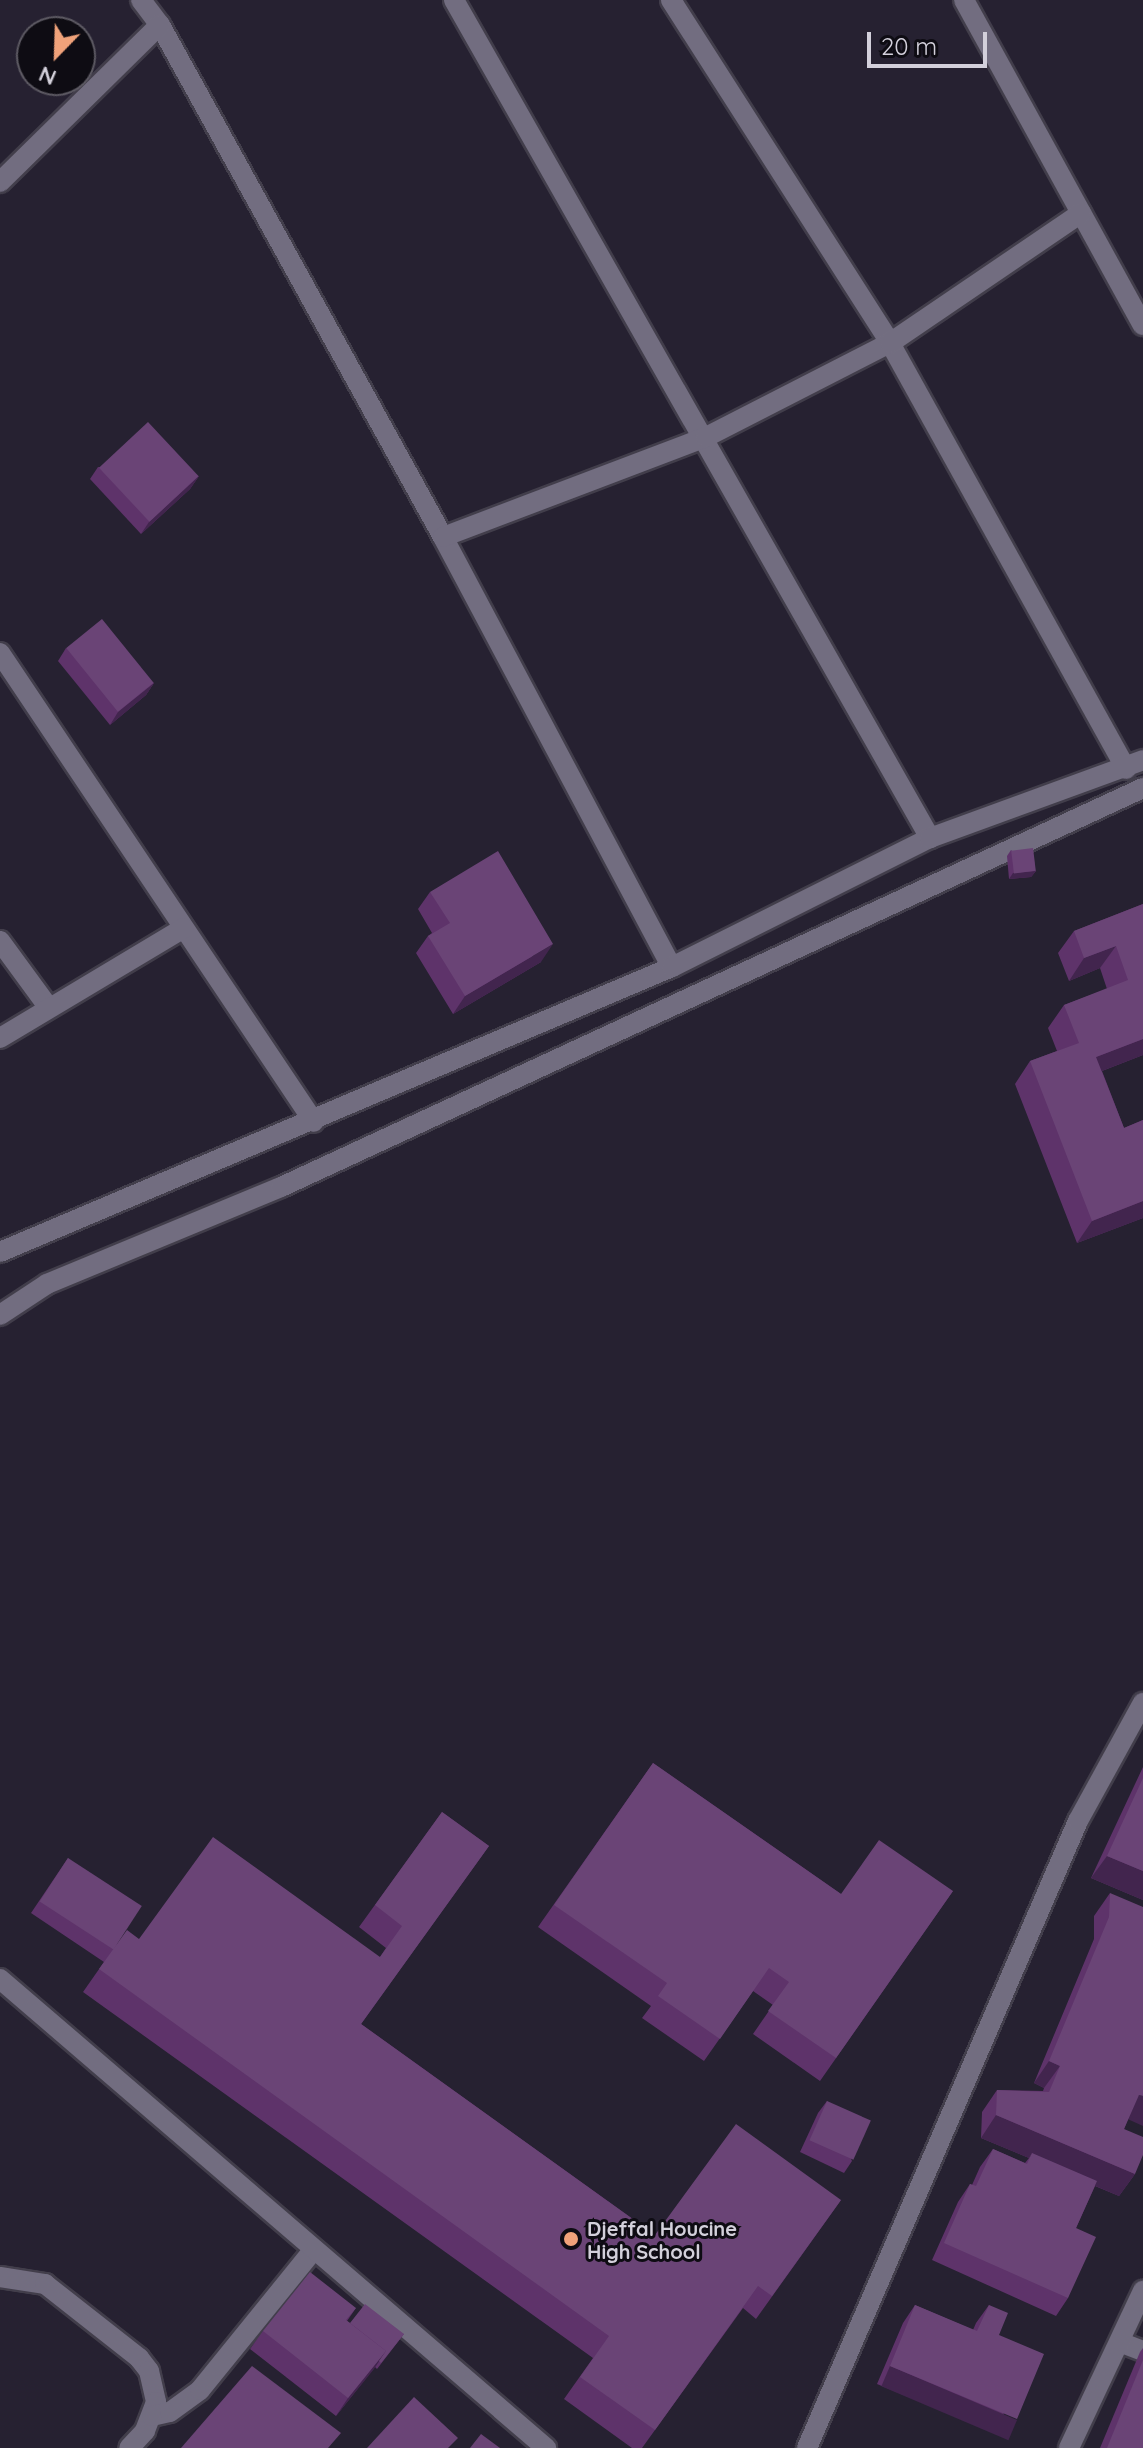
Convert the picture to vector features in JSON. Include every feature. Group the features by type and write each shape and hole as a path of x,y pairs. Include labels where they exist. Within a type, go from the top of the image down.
{"street":[{"path":"141,0 160,25 443,537 672,967"},
{"path":"454,0 706,437 930,838"},
{"path":"1,1247 314,1122 672,967 930,838 1134,764 890,343 671,0"},
{"path":"964,0 1143,325"},
{"path":"0,182 160,25"},
{"path":"443,537 706,437 890,343 1081,213"},
{"path":"0,653 314,1122"},
{"path":"0,1315 47,1284 281,1187 1143,788"},
{"path":"0,1038 184,928"},
{"path":"0,941 49,1008"},
{"path":"807,2448 1078,1821 1143,1703"},
{"path":"0,1979 546,2448"},
{"path":"152,2416 170,2412 200,2390 314,2249"},
{"path":"0,2277 45,2284 139,2358 154,2386 152,2416 129,2448"},
{"path":"1069,2448 1122,2343 1143,2291"},
{"path":"1122,2343 1143,2351"}],"building":[{"path":"148,422 198,476 149,522 99,468"},
{"path":"102,619 154,683 118,712 66,648"},
{"path":"1033,848 1036,871 1014,874 1011,851"},
{"path":"498,851 553,944 465,996 428,936 450,923 430,892"},
{"path":"1143,904 1143,1039 1096,1057 1124,1128 1143,1120 1143,1201 1092,1221 1030,1061 1079,1043 1064,1005 1128,980 1116,946 1084,958 1074,931"},
{"path":"653,1763 841,1894 879,1840 953,1891 836,2058 768,2011 789,1982 769,1968 720,2039 658,1996 667,1983 554,1905"},
{"path":"1143,1778 1143,1871 1107,1856"},
{"path":"442,1812 489,1846 361,2024 655,2235 736,2124 841,2200 772,2296 758,2286 655,2430 580,2377 609,2336 99,1969 127,1930 139,1939 213,1837 380,1957 402,1926 375,1905"},
{"path":"68,1858 142,1906 113,1950 40,1902"},
{"path":"1110,1893 1143,1907 1143,2096 1139,2095 1124,2129 1143,2137 1143,2155 1135,2174 996,2115 997,2090 1049,2092 1060,2066 1049,2061 1109,1917"},
{"path":"827,2101 871,2121 853,2160 810,2140"},
{"path":"993,2149 1027,2164 1032,2153 1097,2181 1076,2228 1096,2237 1068,2298 944,2243 970,2184 976,2186"},
{"path":"310,2272 356,2308 346,2320 386,2351 348,2398 263,2331"},
{"path":"365,2304 404,2334 381,2363 379,2361 386,2351 350,2323"},
{"path":"915,2305 977,2331 989,2305 1008,2313 999,2335 1044,2354 1017,2419 890,2366"},
{"path":"1143,2360 1143,2448 1107,2448"},
{"path":"252,2366 341,2433 328,2448 181,2448"},
{"path":"414,2397 458,2438 448,2448 367,2448"},
{"path":"481,2434 500,2448 470,2448"}],"place":[{"name":"Djeffal Houcine High School","path":"571,2239"}]}
